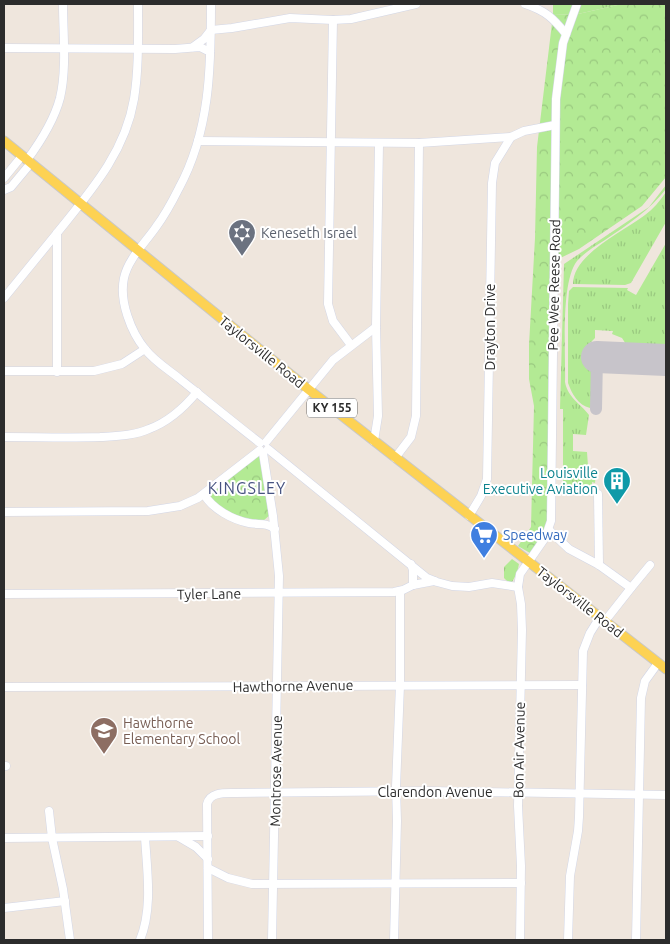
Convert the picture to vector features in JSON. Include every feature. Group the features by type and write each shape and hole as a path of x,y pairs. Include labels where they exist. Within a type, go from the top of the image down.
{"main road":[{"name":"Taylorsville Road","path":"4,141 308,389 666,669"}],"street":[{"path":"4,190 11,187 45,134 60,98 62,85 63,4"},
{"path":"4,298 81,204 110,164 126,130 134,100 138,49 138,4"},
{"path":"211,4 210,85 205,117 180,187 157,226 125,272 123,292 132,326 145,349 263,447 434,581 445,585 461,587 492,583 518,587"},
{"path":"192,47 204,39 211,30 290,18 333,20 368,16 416,4"},
{"path":"525,4 555,19 566,34"},
{"name":"Pee Wee Reese Road","path":"528,562 549,530 551,520 557,84 566,34 578,4"},
{"path":"555,19 572,15"},
{"path":"333,20 329,308 333,322 351,345"},
{"path":"4,48 175,49 200,47 210,52"},
{"path":"198,141 418,143 510,136 524,131 555,125"},
{"name":"Drayton Drive","path":"469,516 482,496 487,479 492,183 495,164 510,136"},
{"path":"395,458 411,437 416,416 418,143"},
{"path":"374,441 378,416 376,326 379,144"},
{"path":"4,178 27,160"},
{"path":"57,233 57,372"},
{"path":"43,250 57,254"},
{"path":"4,512 158,510 192,502 263,447 333,360 376,326"},
{"path":"4,372 94,371 122,364 145,349"},
{"path":"4,437 80,438 139,433 169,419 185,406 196,392"},
{"name":"Montrose Avenue","path":"263,447 275,529 279,592 272,940"},
{"path":"204,494 213,505 233,517 248,522 266,523 275,529"},
{"path":"598,494 599,565"},
{"path":"266,523 273,516"},
{"path":"549,530 569,550 599,565 632,588"},
{"name":"Bon Air Avenue","path":"520,940 519,792 522,614 518,587 520,574 528,562"},
{"path":"411,564 413,585"},
{"path":"568,940 570,876 578,831 584,646 591,631 632,588 650,565"},
{"name":"Tyler Lane","path":"4,594 400,591 413,585 434,581"},
{"path":"394,940 400,685 400,591"},
{"path":"636,940 642,689 648,674 658,663"},
{"name":"Hawthorne Avenue","path":"4,687 582,685"},
{"name":"Clarendon Avenue","path":"208,836 207,802 212,796 224,793 519,792 666,795"},
{"path":"49,811 70,940"},
{"path":"4,838 208,836 208,940"},
{"path":"140,940 144,931 147,909 145,837"},
{"path":"179,837 200,851 208,859"},
{"path":"208,868 241,883 274,885 521,883"},
{"path":"4,908 65,902"}],"green space":[{"path":"553,4 622,4 578,14 553,15"},
{"path":"622,4 666,4 666,177 642,206 579,249 550,263 549,494 546,534 530,553 518,546 531,527 534,406 529,379 529,345 535,238 537,147 553,15 578,14"},
{"path":"666,185 666,189 649,207"},
{"path":"666,192 666,222 631,283 625,285 573,284 575,273 590,253 648,213"},
{"path":"649,207 630,223 583,255 577,261 572,271 568,285 565,319 565,382 569,392 589,415 586,435 573,434 573,451 587,452 588,466 596,473 595,483 592,482 592,486 585,486 584,490 563,490 563,409 560,409 564,264"},
{"path":"666,243 666,350 629,349 622,338 612,334 613,331 595,330 595,338 589,344 586,355 587,362 593,372 591,405 590,408 586,407 576,398 568,383 569,291 573,287 628,288 627,290 636,295"},
{"path":"259,454 261,455 271,514 263,521 232,514 211,500 208,494"},
{"path":"512,559 519,564 512,582 508,582 504,578 504,567"}],"taxiway":[{"path":"596,409 597,357"}],"runway":[{"path":"597,357 666,360"}],"place":[{"name":"Keneseth Israel","path":"242,257"},
{"name":"Louisville Executive Aviation","path":"617,505"},
{"name":"Speedway","path":"484,559"},
{"name":"Hawthorne Elementary School","path":"104,755"}],"district":[{"name":"KINGSLEY","path":"247,488"}]}
